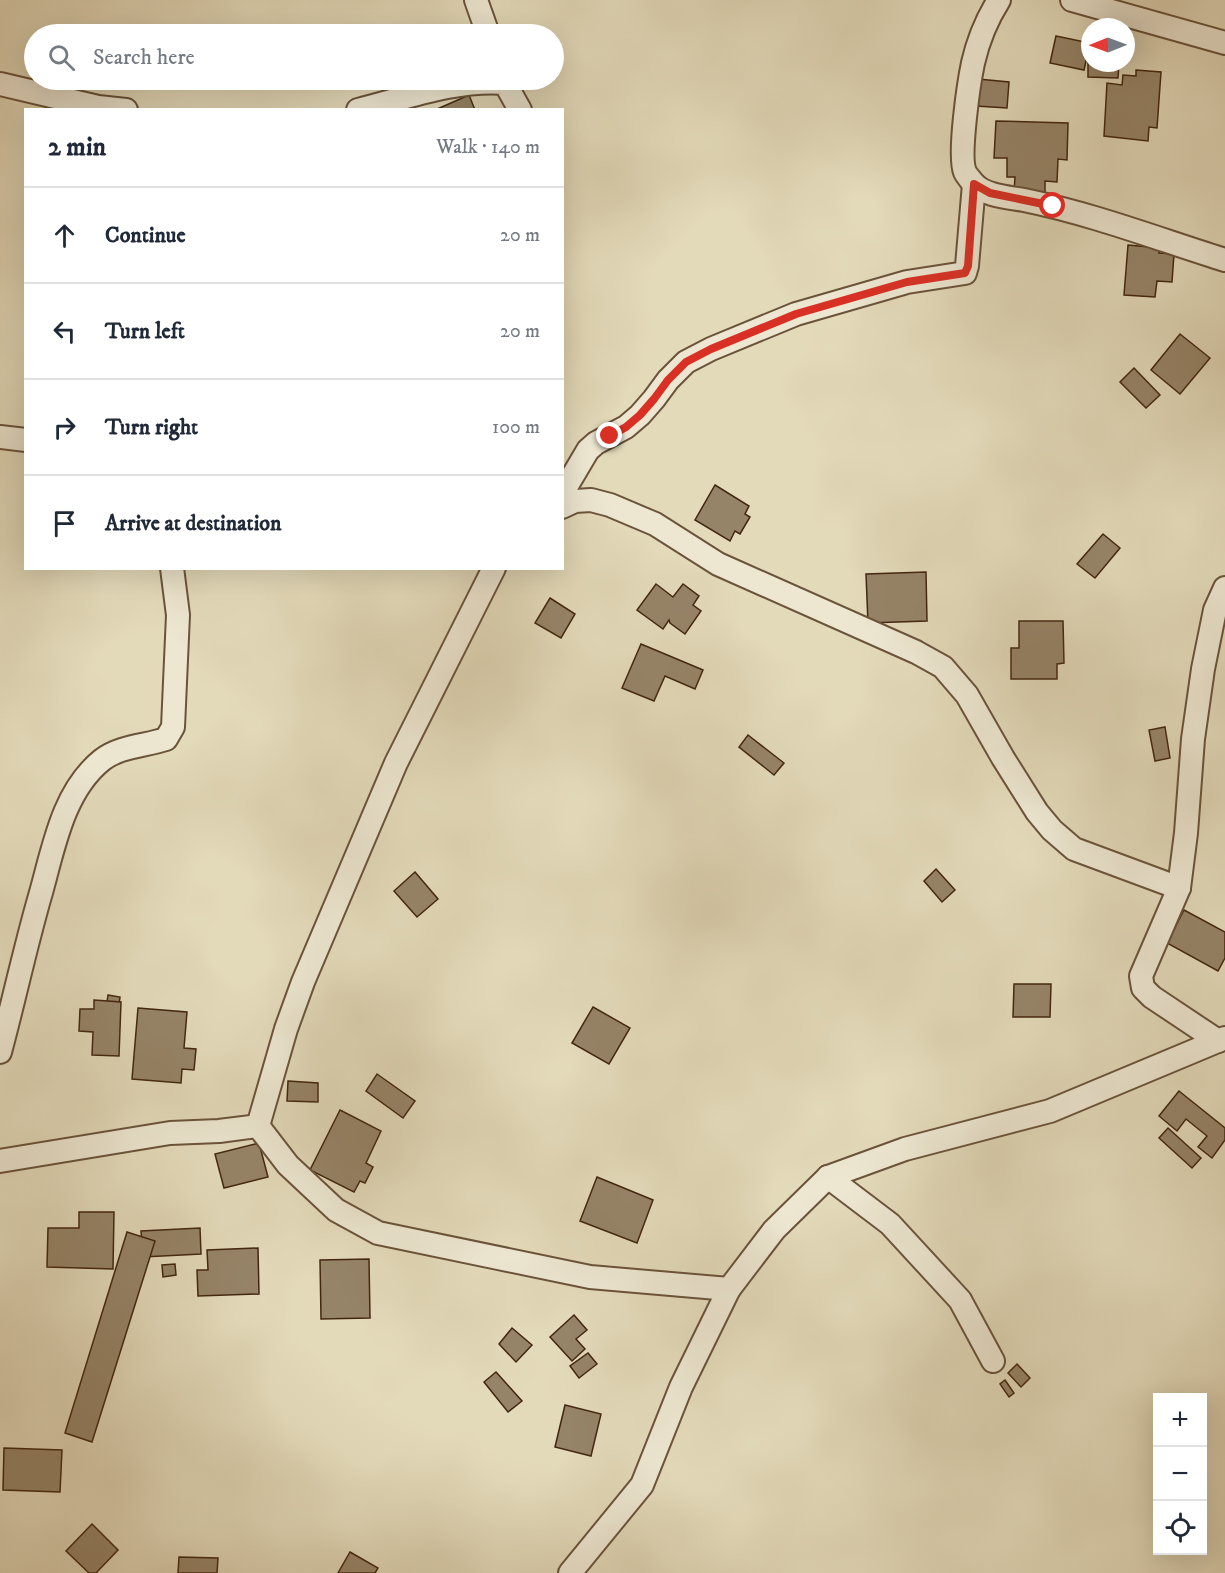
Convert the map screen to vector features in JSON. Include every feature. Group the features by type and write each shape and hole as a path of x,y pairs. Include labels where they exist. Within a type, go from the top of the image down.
{"street":[{"path":"476,0 484,24"},
{"path":"999,0 988,18 973,62 966,106 964,172 974,184 990,193 1073,212 1225,260"},
{"path":"1072,0 1225,43"},
{"path":"0,84 24,90"},
{"path":"26,90 108,108"},
{"path":"366,108 440,90"},
{"path":"510,90 519,108"},
{"path":"564,491 588,450 626,427 640,415 686,362 711,349 796,314 907,282 965,273 968,266 974,184"},
{"path":"0,437 24,440"},
{"path":"564,506 575,501 591,500 610,505 655,524 718,564 916,652 943,668 967,695 1003,758 1037,812 1052,830 1074,849 1179,888"},
{"path":"0,1052 50,862 61,824 74,795 100,761 115,751 166,739 173,727 178,615 172,570"},
{"path":"258,1126 286,1029 303,982 396,763 493,570"},
{"path":"1221,1040 1152,997 1143,988 1141,976 1179,888 1186,833 1193,739 1203,669 1215,610 1225,588"},
{"path":"570,1573 642,1485 681,1387 729,1289 774,1230 828,1177 905,1149 1050,1111 1221,1040"},
{"path":"0,1161 170,1133 219,1131 258,1126"},
{"path":"258,1126 288,1165 336,1210 378,1233 590,1277 729,1289"},
{"path":"828,1177 890,1224 960,1300 993,1361"}],"building":[{"path":"1056,36 1081,41 1081,69 1050,63"},
{"path":"1136,70 1161,72 1157,128 1149,127 1148,141 1104,136 1107,83 1122,85 1123,75 1136,76"},
{"path":"1088,72 1118,72 1118,78 1088,77"},
{"path":"978,79 1009,82 1007,108 976,106"},
{"path":"469,95 474,108 440,108"},
{"path":"996,121 1068,123 1067,160 1058,159 1057,182 1045,181 1045,193 1014,192 1015,177 1007,177 1007,158 994,158"},
{"path":"1128,245 1160,248 1159,253 1174,254 1172,282 1157,281 1155,297 1124,295"},
{"path":"1180,334 1210,358 1180,394 1151,370"},
{"path":"1134,368 1160,395 1146,408 1120,382"},
{"path":"715,485 749,506 745,514 750,517 740,534 735,531 730,541 695,520"},
{"path":"1103,534 1120,548 1095,578 1077,564"},
{"path":"926,572 927,621 868,623 866,574"},
{"path":"656,584 673,597 683,584 699,596 693,605 701,611 685,634 669,620 663,629 637,610"},
{"path":"550,598 575,614 561,638 535,623"},
{"path":"1019,621 1063,621 1064,663 1057,664 1057,679 1011,679 1011,648 1019,648"},
{"path":"641,644 703,670 695,689 665,676 654,701 622,688"},
{"path":"1165,727 1170,758 1155,761 1149,730"},
{"path":"748,735 784,763 774,775 739,747"},
{"path":"936,869 955,890 942,902 924,881"},
{"path":"415,872 438,899 417,917 394,891"},
{"path":"1184,910 1225,932 1225,958 1218,971 1167,943"},
{"path":"1014,984 1051,984 1050,1017 1013,1017"},
{"path":"108,995 120,997 112,1055 99,1054"},
{"path":"94,1000 121,1002 119,1056 92,1055 93,1032 79,1031 80,1009 94,1009"},
{"path":"593,1007 630,1028 609,1064 572,1043"},
{"path":"138,1008 187,1012 184,1048 196,1049 194,1070 182,1069 181,1083 132,1079"},
{"path":"377,1074 415,1101 403,1118 366,1091"},
{"path":"288,1081 318,1083 318,1102 287,1101"},
{"path":"1179,1091 1225,1128 1225,1140 1212,1158 1198,1147 1207,1136 1186,1119 1177,1131 1159,1116"},
{"path":"340,1110 381,1131 366,1163 373,1167 365,1183 360,1181 354,1192 310,1170"},
{"path":"1168,1128 1201,1158 1192,1168 1159,1138"},
{"path":"259,1143 268,1177 224,1188 215,1154"},
{"path":"597,1177 653,1200 637,1243 580,1221"},
{"path":"79,1212 114,1212 113,1269 47,1267 48,1228 79,1228"},
{"path":"200,1228 201,1254 143,1257 141,1231"},
{"path":"127,1232 155,1241 92,1442 65,1433"},
{"path":"258,1248 259,1294 198,1296 197,1270 208,1270 207,1250"},
{"path":"369,1259 370,1318 321,1319 320,1260"},
{"path":"175,1264 176,1275 163,1277 162,1265"},
{"path":"574,1315 587,1330 576,1339 585,1349 572,1361 550,1337"},
{"path":"512,1328 532,1345 516,1362 499,1344"},
{"path":"588,1353 597,1364 579,1378 570,1366"},
{"path":"1017,1364 1030,1378 1021,1387 1008,1373"},
{"path":"496,1372 522,1401 508,1412 484,1382"},
{"path":"1005,1380 1014,1393 1009,1397 1000,1384"},
{"path":"565,1405 601,1414 591,1456 555,1447"},
{"path":"4,1448 62,1450 60,1492 3,1490"},
{"path":"92,1524 118,1550 96,1573 89,1573 66,1551"},
{"path":"350,1552 378,1568 375,1573 338,1573"},
{"path":"179,1557 218,1558 217,1573 178,1573"}],"route":[{"path":"610,436 626,427 640,415 686,362 711,349 796,314 907,282 965,273 968,266 974,184 990,193 1053,206"}]}
